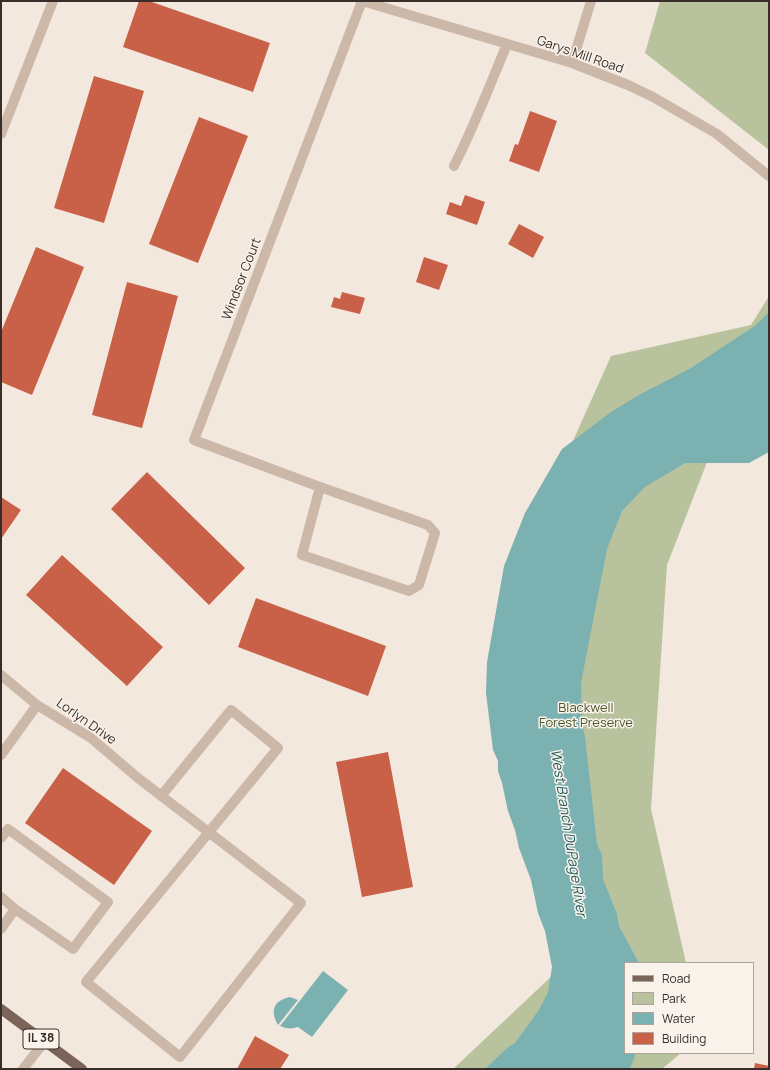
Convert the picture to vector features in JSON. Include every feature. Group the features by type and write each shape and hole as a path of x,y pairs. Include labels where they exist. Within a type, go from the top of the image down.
{"main road":[{"name":"IL 38","path":"1,1009 82,1069"}],"street":[{"path":"1,134 53,1"},
{"name":"Garys Mill Road","path":"362,1 572,63 628,85 653,97 717,134 769,176"},
{"name":"Windsor Court","path":"320,487 302,555 409,591 418,585 435,533 428,525 194,440 362,1"},
{"path":"572,63 591,1"},
{"path":"454,166 488,91 507,44"},
{"name":"Lorlyn Drive","path":"1,675 37,705 91,738 138,778 209,832"},
{"name":"Lorlyn Drive","path":"1,755 37,705"},
{"path":"161,796 232,710 278,748 209,832 86,982 180,1057 301,903 209,832"},
{"path":"1,838 8,829 108,902 73,949 15,909 1,897"},
{"path":"1,929 15,909"},
{"path":"23,1069 45,1041"}],"green space":[{"path":"660,1 769,1 769,150 645,53"},
{"name":"Blackwell Forest Preserve","path":"769,296 769,443 711,452 667,565 651,809 686,962 624,962 624,1054 680,1054 662,1069 453,1069 554,974 546,501 611,356 751,325"}],"water":[{"name":"Blackwell Forest Preserve","path":"769,312 769,452 749,463 685,463 645,487 622,511 607,549 581,683 582,722 597,844 602,855 603,879 617,914 619,926 638,962 624,962 624,1054 636,1054 630,1069 485,1069 507,1048 515,1043 539,1010 548,992 552,967 545,931 538,913 531,880 519,848 498,771 498,761 493,750 486,693 487,662 504,566 525,513 562,449 611,412 637,396 691,368 756,325"},
{"path":"323,971 348,990 312,1037 298,1027 285,1028 280,1026"},
{"path":"290,997 298,1000 278,1025 274,1015 275,1007 280,1001"}],"building":[{"path":"139,1 149,1 270,43 253,92 123,47"},
{"path":"94,76 144,91 104,223 54,208"},
{"path":"530,111 557,121 539,172 509,161 515,144 518,145"},
{"path":"199,117 248,136 198,263 149,244"},
{"path":"465,195 485,202 477,225 446,214 450,202 461,206"},
{"path":"519,224 544,237 533,258 508,244"},
{"path":"36,247 84,267 32,395 1,382 1,332"},
{"path":"424,257 448,265 439,290 416,282"},
{"path":"127,282 178,296 142,428 92,415"},
{"path":"342,292 365,298 360,314 331,307 334,297 340,299"},
{"path":"147,472 245,568 209,605 111,509"},
{"path":"1,497 21,510 1,539"},
{"path":"62,555 163,647 127,686 26,595"},
{"path":"256,598 386,646 368,696 238,647"},
{"path":"388,752 413,887 362,897 336,762"},
{"path":"63,768 152,831 114,885 25,823"},
{"path":"255,1036 289,1055 280,1069 237,1069"},
{"path":"755,1063 769,1066 769,1069 754,1069"}],"water label":[{"name":"West Branch DuPage River","path":"568,833"}]}
